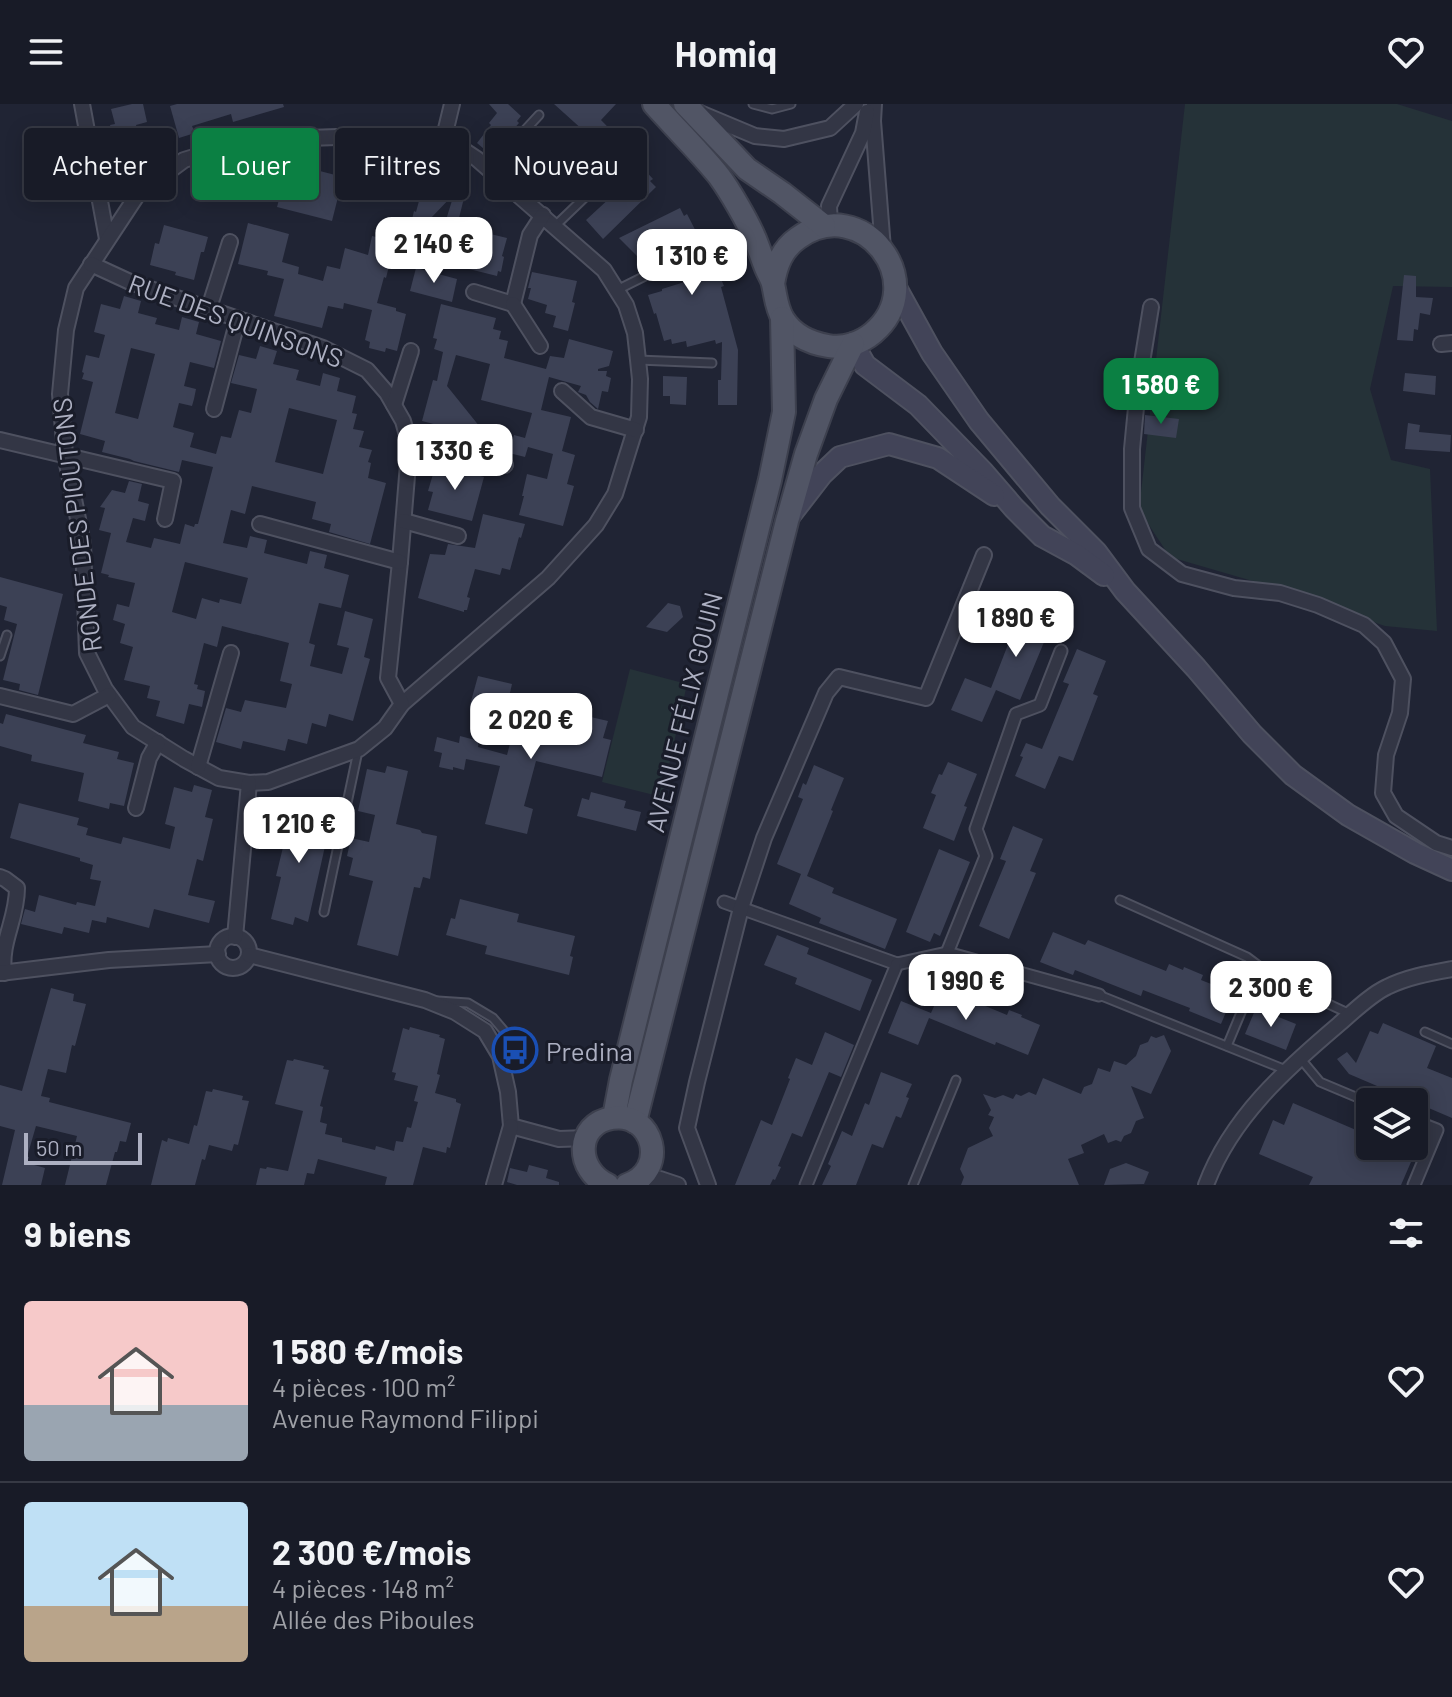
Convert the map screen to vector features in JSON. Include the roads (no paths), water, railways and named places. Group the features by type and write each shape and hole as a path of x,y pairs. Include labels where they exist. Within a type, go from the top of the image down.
{"main road":[{"name":"AVENUE FÉLIX GOUIN","path":"624,1120 632,1034 770,480 784,412 782,318 775,302 773,284 754,237 719,177 654,104"},
{"path":"686,106 747,169 827,226"},
{"path":"773,284 781,255 790,243 807,231 827,226 851,227 867,235 883,249 892,266 895,286 932,353 979,421 1252,734 1293,775 1348,815 1452,870"},
{"name":"AVENUE FÉLIX GOUIN","path":"624,1120 806,454 826,399 853,344 879,328 892,307 895,286"},
{"path":"782,318 796,334 814,343 834,347 853,344 865,365 918,405 1042,536 1077,555 1125,591"},
{"path":"787,521 822,474 840,457 889,444 938,458 1014,508"},
{"path":"601,1184 590,1173 583,1150 586,1138 602,1121 624,1120 644,1129 653,1148 645,1175"}],"street":[{"path":"82,104 107,239"},
{"path":"446,128 452,104"},
{"path":"686,106 755,136 784,139 830,128 856,104"},
{"path":"827,226 829,206 863,133 871,104"},
{"path":"871,104 883,249"},
{"name":"RONDE DES PIOUTONS","path":"335,138 280,139 233,145 184,160 138,194 76,288 66,330 60,394 65,454 83,544 87,653 109,695 133,727 219,778 249,783 268,782 359,749 385,728 402,704 548,578 596,525 615,494 639,417 635,333 626,305 604,270 525,200"},
{"name":"RONDE DES PIOUTONS","path":"469,154 485,167"},
{"path":"513,304 530,235 543,215"},
{"path":"209,308 230,242"},
{"name":"RUE DES QUINSONS","path":"91,264 130,282 323,348 367,370 387,393 403,421 408,439 404,521 388,678 402,704"},
{"path":"474,292 513,304 540,346"},
{"path":"1151,307 1132,449 1132,508 1149,549 1182,574 1234,588 1280,593 1318,605 1364,625 1384,643 1403,679 1400,713 1386,755 1383,793 1396,816 1436,843 1452,848"},
{"path":"214,409 238,319"},
{"path":"394,405 411,351"},
{"path":"562,391 591,417 636,430"},
{"path":"408,439 505,465"},
{"path":"0,440 173,481 165,519"},
{"path":"404,521 458,536"},
{"path":"260,524 400,562"},
{"path":"708,1185 687,1128 741,908 764,838 826,693 839,677 926,698 984,555"},
{"path":"947,953 986,856 976,829 1016,714 1040,705 1061,651"},
{"path":"198,767 231,653"},
{"path":"0,696 73,714 109,695"},
{"path":"136,808 149,758 158,742"},
{"path":"235,937 249,783"},
{"path":"0,877 17,888 17,901 1,956 2,973 109,960 218,954"},
{"path":"724,902 897,964 947,953 1099,995"},
{"path":"235,937 245,941 249,955 240,966 231,968 224,964 218,949 226,938 235,937"},
{"path":"249,955 425,1000 455,1012 485,1031 500,1056 511,1126 494,1185"},
{"path":"806,1185 897,964"},
{"path":"1206,1185 1213,1166 1249,1110 1299,1058 1385,987 1452,969"},
{"path":"511,1126 559,1139 586,1138"},
{"path":"1428,1126 1437,1130 1428,1152"},
{"path":"559,1139 585,1162"},
{"path":"1414,1185 1424,1160"},
{"path":"645,1175 678,1185"}],"lane":[{"path":"753,104 772,109 791,104"},
{"path":"527,128 539,115"},
{"path":"555,226 582,200"},
{"path":"617,290 677,260"},
{"path":"638,360 712,363"},
{"path":"0,656 7,635"},
{"path":"324,912 359,749"},
{"path":"1120,900 1247,957 1279,981 1350,1014"},
{"path":"1227,1046 1260,967"},
{"path":"1099,995 1286,1070"},
{"path":"1425,1032 1452,1044"},
{"path":"1299,1058 1320,1082 1356,1097"},
{"path":"913,1185 956,1080"}],"place":[{"name":"Predina","path":"515,1050"}]}
